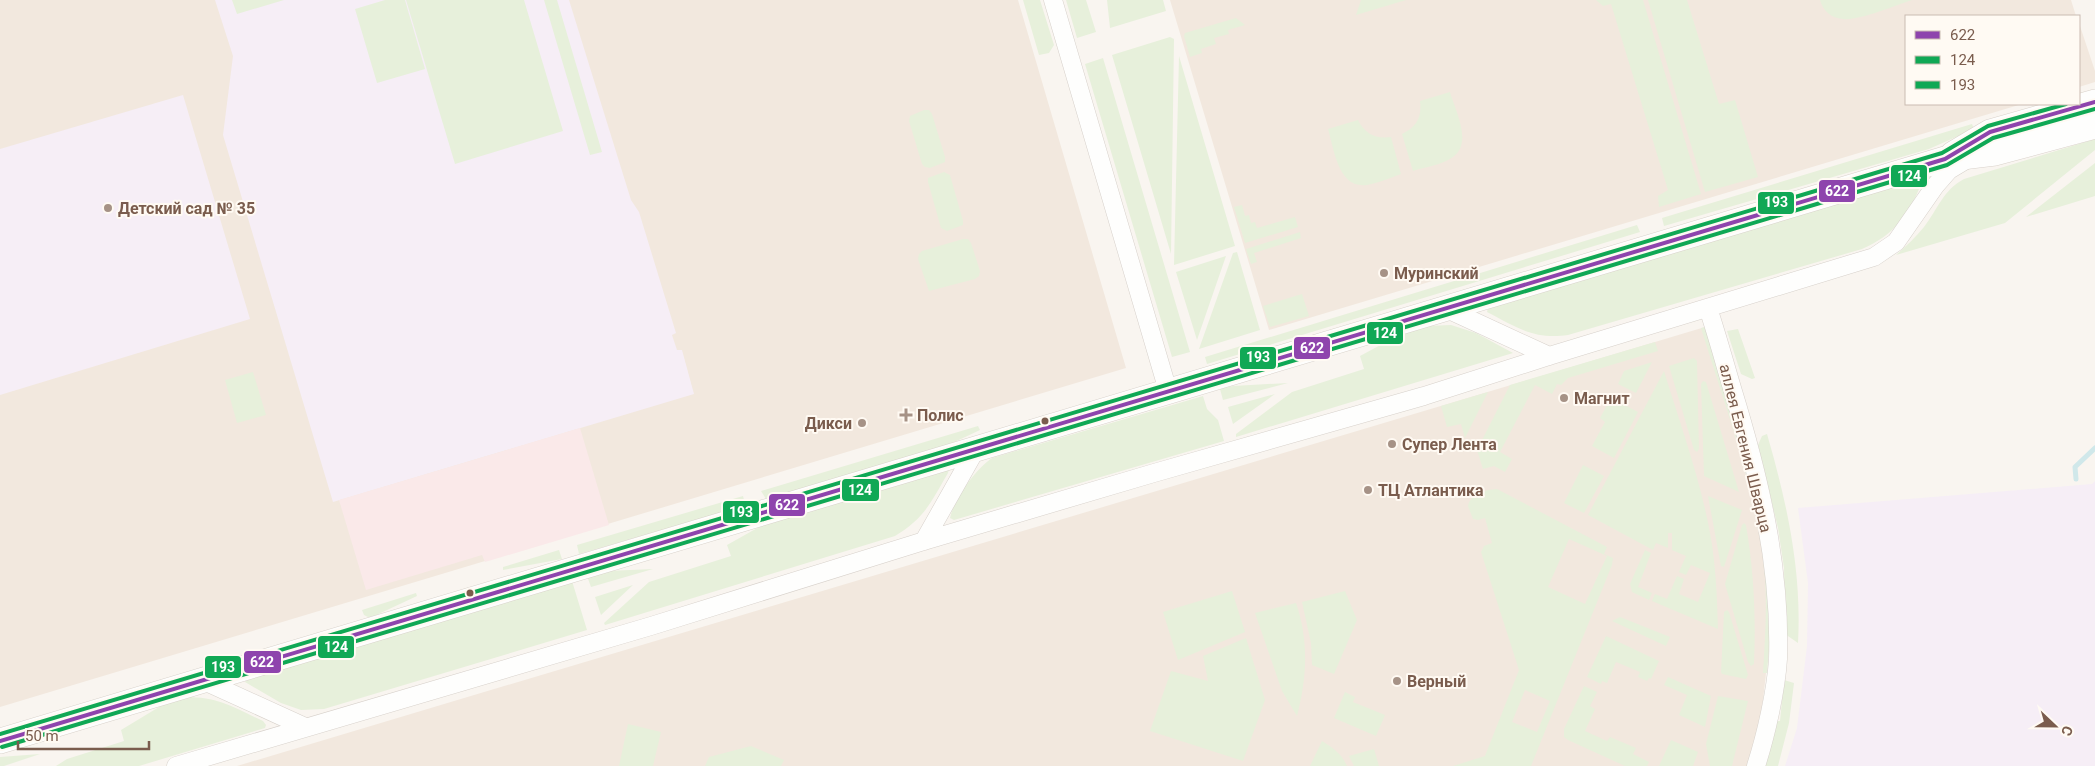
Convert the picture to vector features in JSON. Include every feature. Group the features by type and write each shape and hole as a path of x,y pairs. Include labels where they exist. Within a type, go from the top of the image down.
{"street":[{"path":"1053,0 1168,391"},
{"path":"1944,159 1990,132 2095,102"},
{"path":"0,741 1944,159 1995,153 2095,126"},
{"path":"176,766 651,626 924,541 1162,470 1424,396 1874,257 1896,242 1949,170 1974,156"},
{"path":"1445,308 1549,356"},
{"name":"аллея Евгения Шварца","path":"1708,308 1742,419 1765,508 1777,593 1778,660 1768,720 1756,766"},
{"path":"924,541 976,449"},
{"path":"202,680 305,727"}],"shaded area":[{"path":"0,0 1018,0 1126,368 0,707"},
{"path":"215,0 569,0 631,200 639,212 676,333 672,335 677,350 682,350 694,394 333,502 223,135 233,56"},
{"path":"1170,0 2071,0 2076,15 1905,15 1905,105 2019,105 1269,330"},
{"path":"2080,26 2095,71 2095,82 2080,87"},
{"name":"Детский сад № 35","path":"183,95 250,319 0,395 0,149"},
{"path":"1705,327 1765,543 1770,637 1762,709 1748,766 237,766"},
{"path":"580,428 609,525 485,562 482,555 366,590 339,500"},
{"path":"2095,481 2095,766 1785,766 1797,728 1807,646 1808,583 1798,508 2092,484"}],"green space":[{"path":"232,0 284,0 237,14"},
{"path":"385,0 405,0 425,69 377,83 355,9"},
{"path":"406,0 524,0 563,131 455,164"},
{"path":"544,0 557,0 602,152 590,155"},
{"path":"1023,0 1040,0 1054,45 1049,53 1039,55"},
{"path":"1066,0 1086,0 1096,32 1077,38"},
{"path":"1107,0 1163,0 1166,11 1110,28"},
{"path":"1361,0 1406,0 1356,15"},
{"path":"1596,0 1643,0 1701,194 1659,207 1658,196 1668,190 1611,4 1603,6"},
{"path":"1648,0 1687,0 1719,104 1735,100 1758,177 1705,192"},
{"path":"1820,0 1912,0 1858,18 1843,19 1828,13"},
{"path":"1236,18 1245,25 1228,30 1229,34 1214,38 1216,44 1201,49 1202,53 1190,57 1184,36 1185,33"},
{"path":"1170,37 1174,39 1171,254 1112,55"},
{"path":"1179,56 1235,246 1174,265"},
{"path":"1103,58 1190,352 1172,357 1085,64"},
{"path":"1450,92 1461,126 1462,143 1459,151 1444,162 1413,171 1402,134 1415,125 1419,117 1420,101"},
{"path":"924,110 929,110 932,114 945,157 945,162 930,168 922,164 909,121 910,116"},
{"path":"1358,120 1367,132 1375,136 1391,137 1401,174 1380,182 1357,185 1343,174 1335,157 1328,129"},
{"path":"1972,124 1974,129 1929,149 1664,226 1662,218"},
{"path":"2095,139 2095,150 2005,223 1896,255 1924,227 1941,200 1957,183 1964,179"},
{"path":"2095,163 2095,196 2026,217"},
{"path":"944,172 950,175 963,221 963,225 947,231 941,228 928,182 928,178"},
{"path":"1923,177 1914,201 1901,220 1884,237 1862,249 1568,335 1545,336 1535,334 1516,327 1487,312 1488,308"},
{"path":"1242,205 1245,216 1249,215 1251,223 1255,222 1257,228 1295,217 1298,227 1245,243 1234,207"},
{"path":"1637,225 1640,232 1207,364 1205,357"},
{"path":"1300,232 1301,238 1254,253 1257,262 1251,264 1246,249"},
{"path":"968,239 971,243 980,271 979,276 975,279 929,291 918,259 919,254 922,251"},
{"path":"1237,252 1260,330 1199,349 1233,253"},
{"path":"1226,256 1197,340 1176,272"},
{"path":"1302,294 1309,316 1270,327 1263,306"},
{"path":"1451,325 1476,333 1513,353 1236,437 1236,434 1292,392 1364,369 1360,356 1399,335 1427,326"},
{"path":"1705,327 1758,506 1768,578 1770,637 1767,673 1763,673 1765,578 1756,514 1740,452 1701,328"},
{"path":"1738,329 1755,378 1752,379 1741,374 1727,331"},
{"path":"1655,342 1658,351 1568,378 1561,385 1557,384 1552,394 1535,385 1500,452 1512,459 1505,472 1494,466 1483,469 1477,450 1510,385"},
{"path":"1694,358 1697,361 1699,449 1697,452 1694,450 1669,366"},
{"path":"1652,362 1636,393 1618,384 1624,371"},
{"path":"1664,371 1706,512 1715,569 1718,629 1652,601 1655,594 1667,599 1677,576 1684,579 1679,594 1698,602 1710,573 1691,565 1686,575 1679,572 1686,556 1672,550 1672,533 1668,533 1668,548 1656,543 1653,550 1588,515"},
{"path":"253,372 266,415 237,423 225,380"},
{"path":"1703,381 1706,382 1739,492 1704,476 1701,384"},
{"path":"1288,383 1223,400 1220,389 1233,386"},
{"path":"1488,392 1465,438 1461,424 1447,427 1441,406"},
{"path":"1275,394 1233,424 1228,407"},
{"path":"1203,396 1207,409 1218,420 1224,441 954,520 950,518 952,510 966,485 979,469 992,458"},
{"path":"1611,398 1638,412 1614,458 1592,446 1605,422 1600,418"},
{"path":"978,426 980,430 946,446 766,499 761,491"},
{"path":"1767,434 1787,511 1795,563 1799,616 1798,643 1785,634 1784,568 1778,528 1758,445 1762,436"},
{"path":"1583,465 1604,476 1584,513 1564,503"},
{"path":"949,469 937,493 926,509 914,523 895,536 605,625 604,623 649,582 731,556 727,545 766,523"},
{"path":"1497,489 1607,547 1604,554 1613,558 1612,565 1531,766 1453,766 1485,756 1519,670 1481,552 1484,546 1492,543 1485,518 1473,519 1468,506 1475,495 1483,491","holes":["1569,539 1607,556 1585,604 1548,587","1525,690 1550,701 1537,732 1512,722"]},
{"path":"743,496 744,500 741,507 579,554 577,545"},
{"path":"1708,496 1742,510 1724,567 1721,566"},
{"path":"1744,523 1749,543 1754,594 1754,664 1751,666 1748,662 1725,584"},
{"path":"559,550 562,559 503,570 503,567"},
{"path":"1645,550 1651,553 1638,587 1652,593 1649,600 1632,592 1630,584"},
{"path":"653,569 591,587 587,576 607,571"},
{"path":"572,581 587,630 324,709 301,710 281,703 245,682 247,678"},
{"path":"633,585 601,615 595,597"},
{"path":"1232,591 1245,632 1178,660 1163,612"},
{"path":"1345,591 1357,620 1334,674 1312,665 1311,643 1302,602"},
{"path":"416,593 417,596 370,618 364,615 362,610"},
{"path":"1296,603 1305,645 1305,673 1297,716 1282,691 1255,613"},
{"path":"1727,610 1748,675 1746,679 1722,674 1721,672 1724,612"},
{"path":"1620,617 1670,637 1666,646 1612,621"},
{"path":"1606,636 1659,661 1651,679 1649,678 1647,681 1638,677 1640,672 1616,662 1607,683 1602,681 1601,684 1587,677"},
{"path":"1246,638 1265,700 1243,761 1150,731 1171,671 1208,681 1203,656"},
{"path":"1668,677 1711,696 1705,727 1679,715 1687,695 1664,685"},
{"path":"1784,680 1794,683 1789,723 1778,766 1764,766 1776,721 1780,721"},
{"path":"1584,686 1597,692 1590,706 1595,709 1585,731 1607,741 1610,737 1636,748 1633,754 1649,762 1647,766 1625,766 1564,737 1564,729"},
{"path":"1345,692 1355,697 1353,702 1385,715 1376,736 1334,718"},
{"path":"1718,696 1748,701 1732,766 1710,766 1706,744"},
{"path":"185,697 217,701 234,707 263,721 266,725 265,728 139,766 56,766 67,759 124,741 121,730 164,704"},
{"path":"628,724 661,732 653,766 619,766"},
{"path":"1671,740 1698,752 1693,766 1659,766"},
{"path":"1322,741 1340,755 1347,766 1310,766"},
{"path":"751,746 784,760 781,766 705,766 709,757"},
{"path":"1374,749 1379,766 1354,766 1349,756"},
{"path":"40,754 4,766 0,766 0,757"}],"waterway":[{"path":"2076,479 2075,467 2095,448"}],"transit line":[{"name":"622","path":"0,741 1945,159 1990,132 2095,102"},
{"name":"193","path":"0,734 1942,153 1988,126 2062,105"},
{"name":"124","path":"2,747 1947,165 1993,138 2095,109"}],"place":[{"name":"Детский сад № 35","path":"108,208"},
{"name":"Муринский","path":"1384,273"},
{"name":"Магнит","path":"1564,398"},
{"name":"Полис","path":"906,415"},
{"name":"Дикси","path":"862,423"},
{"name":"Супер Лента","path":"1392,444"},
{"name":"ТЦ Атлантика","path":"1368,490"},
{"name":"Верный","path":"1397,681"}]}
